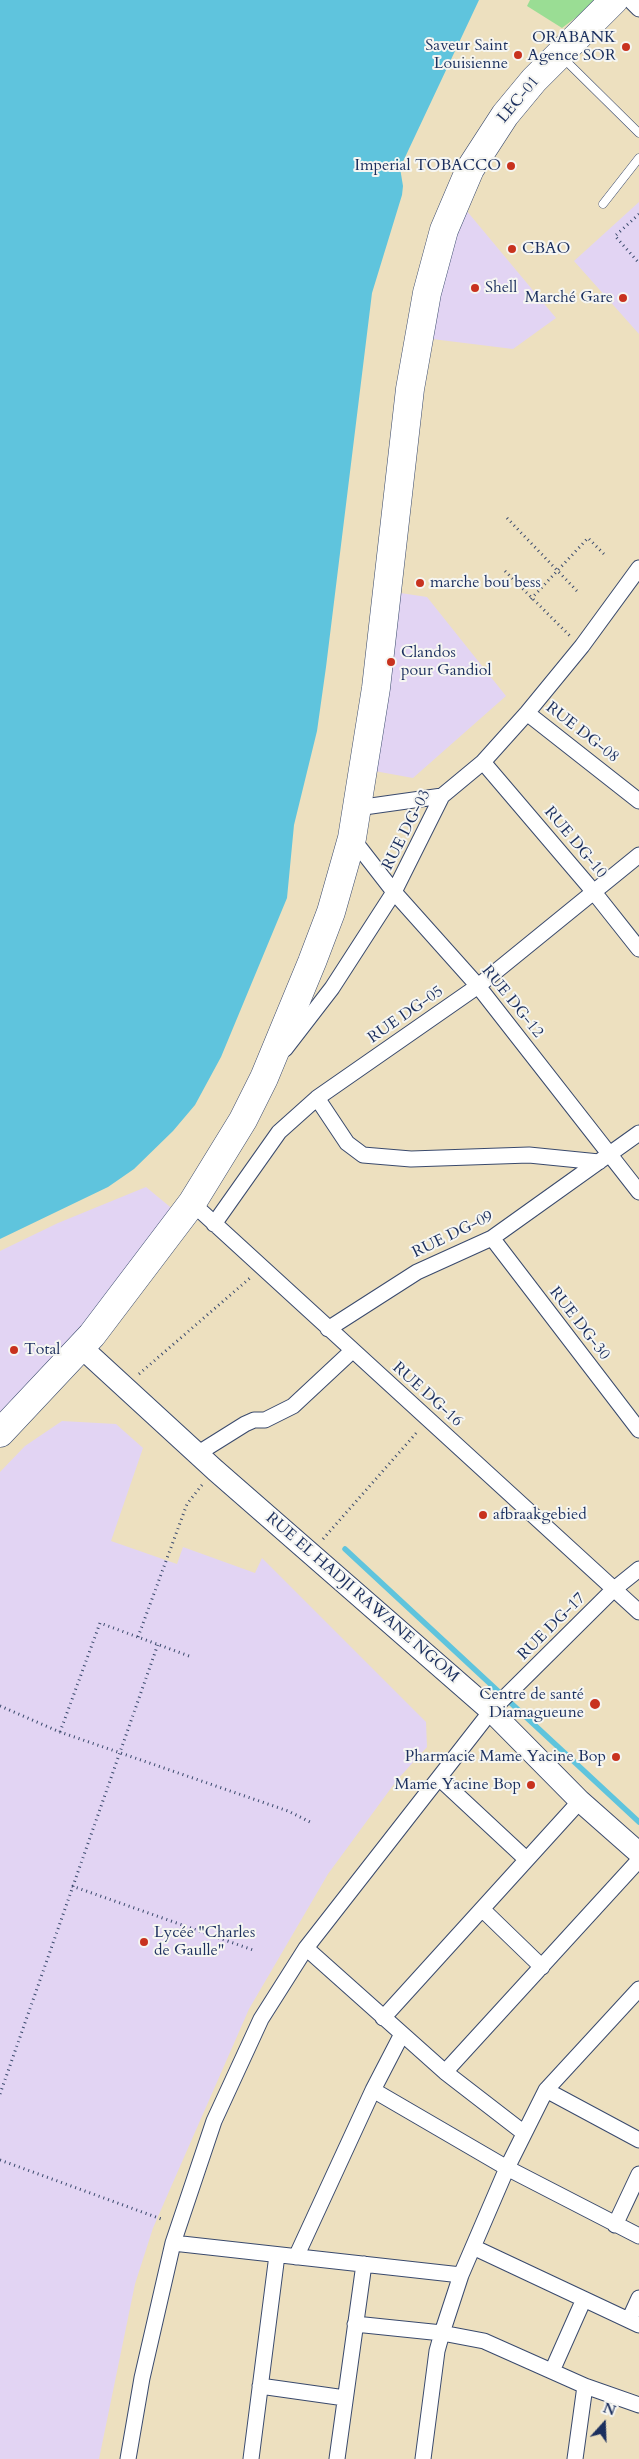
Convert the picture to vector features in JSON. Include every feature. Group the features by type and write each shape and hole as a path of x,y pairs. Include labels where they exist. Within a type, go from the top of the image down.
{"highway":[{"name":"LEC-01","path":"0,1433 81,1347 115,1306 192,1204 243,1120 264,1078 316,954 331,912 352,838 376,688 409,397 418,336 434,265 460,191 470,169 505,115 560,54 614,0"}],"street":[{"path":"630,0 639,9"},
{"name":"RUE DG-03","path":"264,1078 332,988 394,892 442,796 483,762 527,713 582,646 639,568"},
{"name":"RUE DG-08","path":"527,713 639,801"},
{"name":"RUE DG-10","path":"483,762 593,891 639,949"},
{"path":"357,808 442,796"},
{"name":"RUE DG-12","path":"352,838 394,892 478,986 604,1158 639,1192"},
{"name":"RUE DG-05","path":"214,1224 279,1132 317,1098 478,986 639,855"},
{"path":"317,1098 347,1143 357,1153 372,1157 529,1156 604,1158"},
{"name":"RUE DG-09","path":"328,1328 417,1272 492,1238 639,1134"},
{"name":"RUE DG-16","path":"192,1204 639,1612"},
{"name":"RUE DG-30","path":"492,1238 639,1430"},
{"name":"RUE EL HADJI RAWANE NGOM","path":"81,1347 215,1470 492,1711 580,1801 639,1853"},
{"path":"197,1454 245,1424 254,1420 265,1420 293,1406 352,1351"},
{"name":"RUE DG-17","path":"128,2459 142,2378 178,2225 214,2121 261,2019 306,1948 492,1711 613,1590 639,1569"},
{"path":"439,1778 526,1860"},
{"path":"383,2018 580,1801"},
{"path":"445,2072 639,1860"},
{"path":"482,1909 542,1967"},
{"path":"306,1948 445,2072 524,2133"},
{"path":"423,2459 437,2351 442,2333 461,2275 507,2168 546,2090 639,1989"},
{"path":"296,2256 373,2090 402,2034"},
{"path":"373,2090 507,2168 639,2236"},
{"path":"546,2090 639,2140"},
{"path":"616,2225 639,2174"},
{"path":"173,2242 461,2275"},
{"path":"474,2247 634,2322 639,2298"},
{"path":"251,2459 277,2254"},
{"path":"337,2459 364,2264"},
{"path":"552,2371 584,2299"},
{"path":"355,2324 442,2333 484,2340 586,2386 639,2405"},
{"path":"260,2386 345,2398"},
{"path":"574,2459 586,2386"}],"lane":[{"path":"560,54 639,133"},
{"path":"603,204 639,158"}],"path":[{"path":"639,214 615,236 639,263"},
{"path":"507,518 577,591"},
{"path":"531,599 588,538 606,556"},
{"path":"505,570 531,599 582,646"},
{"path":"124,1387 262,1268"},
{"path":"311,1552 429,1420"},
{"path":"138,1637 187,1504 215,1470"},
{"path":"60,1732 100,1623 189,1656"},
{"path":"0,2094 118,1753 158,1644"},
{"path":"0,1706 60,1732 288,1812 310,1822"},
{"path":"72,1886 253,1950"},
{"path":"0,2160 178,2225"}],"shaded area":[{"name":"Marché Gare","path":"639,202 639,334 574,261"},
{"path":"461,204 556,318 513,349 424,338"},
{"path":"394,592 427,597 506,696 413,778 369,770"},
{"path":"146,1187 175,1211 108,1297 0,1417 0,1251 58,1223"},
{"name":"Lycée \"Charles de Gaulle\"","path":"62,1421 116,1424 143,1448 111,1541 177,1564 183,1547 255,1573 262,1558 426,1722 427,1747 397,1780 328,1874 249,2009 153,2228 135,2284 99,2459 0,2459 0,1472 25,1446"}],"green space":[{"path":"530,0 599,0 562,28 527,6"}],"water":[{"path":"0,0 479,0 400,168 403,186 402,195 372,293 326,667 317,731 294,825 287,898 221,1057 195,1105 173,1131 134,1169 108,1187 0,1239"}],"waterway":[{"path":"345,1549 639,1822"}],"place":[{"name":"ORABANK Agence SOR","path":"626,47"},
{"name":"Saveur Saint Louisienne","path":"518,55"},
{"name":"Imperial TOBACCO","path":"511,166"},
{"name":"CBAO","path":"512,249"},
{"name":"Shell","path":"475,288"},
{"name":"Marché Gare","path":"623,298"},
{"name":"marche bou bess","path":"420,583"},
{"name":"Clandos pour Gandiol","path":"391,662"},
{"name":"Total","path":"14,1350"},
{"name":"afbraakgebied","path":"483,1515"},
{"name":"Centre de santé Diamagueune","path":"595,1704"},
{"name":"Pharmacie Mame Yacine Bop","path":"616,1757"},
{"name":"Mame Yacine Bop","path":"531,1785"},
{"name":"Lycée \"Charles de Gaulle\"","path":"144,1942"}]}
